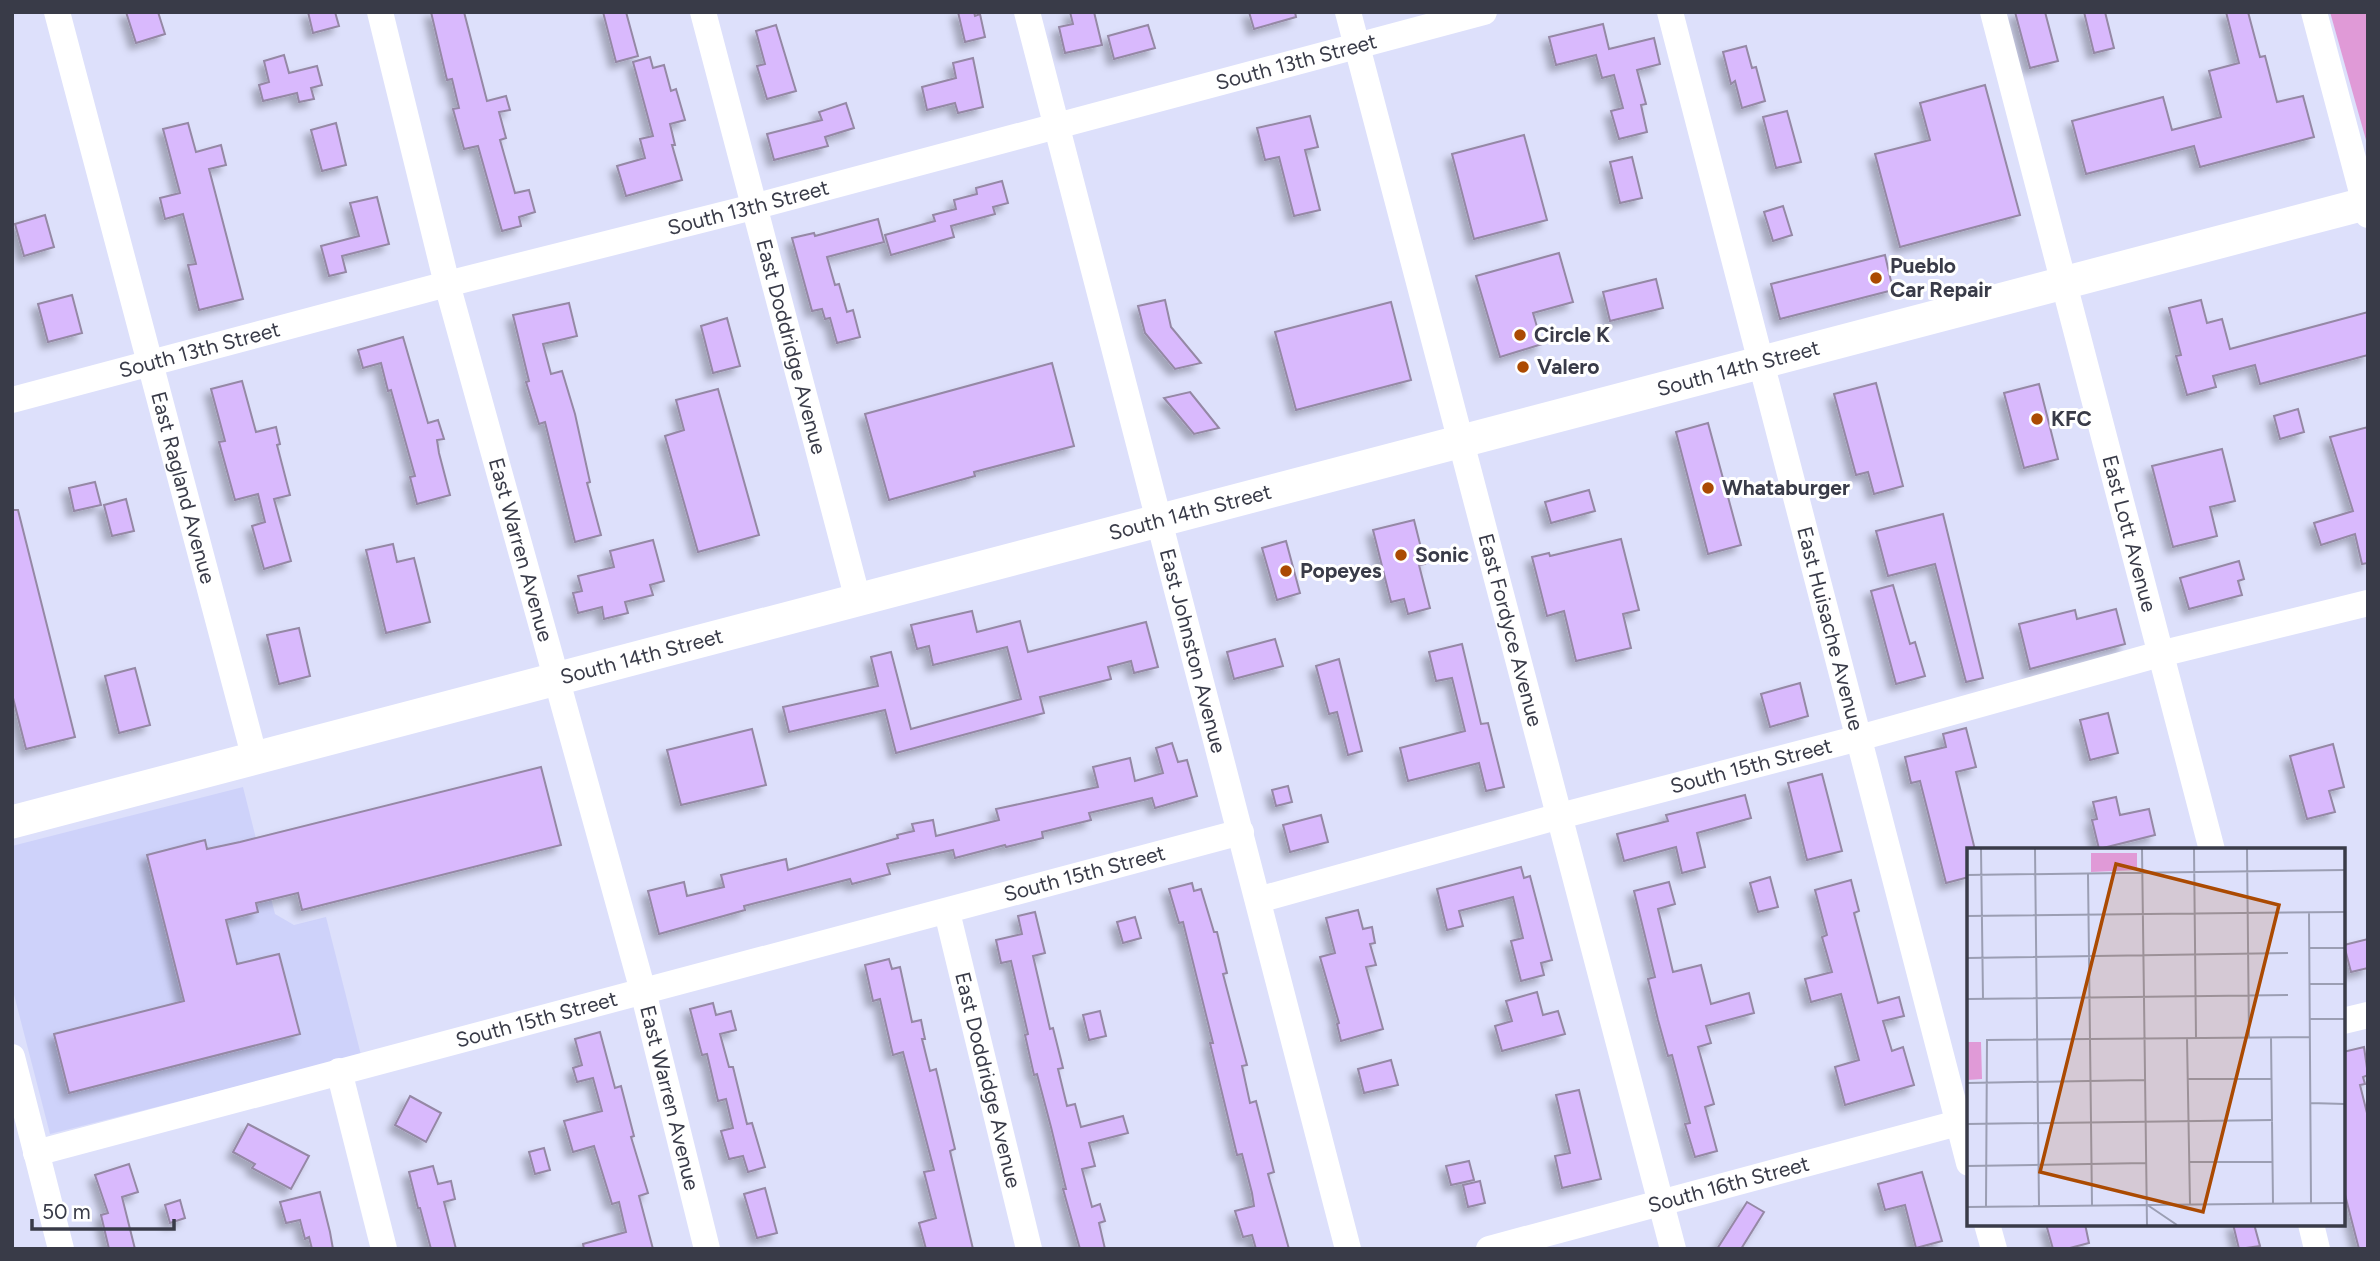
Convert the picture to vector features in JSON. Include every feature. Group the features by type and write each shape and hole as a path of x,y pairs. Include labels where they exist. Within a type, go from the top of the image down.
{"main road":[{"name":"South 14th Street","path":"12,822 2064,283 2367,207"}],"street":[{"name":"East Ragland Avenue","path":"57,12 255,759"},
{"name":"East Warren Avenue","path":"380,12 447,284 643,992 707,1249"},
{"name":"East Doddridge Avenue","path":"703,12 858,600"},
{"name":"East Johnston Avenue","path":"1027,12 1348,1249"},
{"name":"East Fordyce Avenue","path":"1348,12 1674,1249"},
{"name":"South 13th Street","path":"12,400 447,284 753,207 1484,12"},
{"name":"East Huisache Avenue","path":"1670,12 1760,363 1963,1122 1967,1149"},
{"name":"East Lott Avenue","path":"1993,12 2211,848"},
{"path":"2314,12 2367,207"},
{"name":"South 15th Street","path":"1258,900 2160,654 2368,603"},
{"name":"South 15th Street","path":"36,1153 1241,832"},
{"name":"East Doddridge Avenue","path":"947,912 1029,1249"},
{"path":"2345,1021 2368,1015"},
{"path":"12,1057 61,1249"},
{"path":"339,1071 384,1249"},
{"name":"South 16th Street","path":"1489,1249 1963,1122"},
{"path":"1988,1226 1994,1249"},
{"path":"2311,1226 2317,1249"}],"shaded area":[{"path":"2330,12 2368,12 2368,147"},
{"path":"243,787 275,914 294,925 326,917 361,1055 50,1134 12,987 12,846"}],"building":[{"path":"126,12 158,12 165,34 136,43"},
{"path":"308,12 335,12 339,26 313,33"},
{"path":"431,12 464,12 487,101 506,96 510,110 499,112 506,138 500,140 515,193 529,190 535,212 519,217 521,226 502,231 478,146 464,149 453,109 459,108 452,79 447,80"},
{"path":"603,12 626,12 638,56 616,62"},
{"path":"958,12 974,12 975,16 980,14 985,37 965,42"},
{"path":"1070,12 1094,12 1102,45 1065,53 1059,27 1073,24"},
{"path":"1249,12 1295,12 1296,17 1254,29"},
{"path":"2015,12 2045,12 2058,61 2030,68"},
{"path":"2084,12 2105,12 2114,48 2094,53"},
{"path":"2226,12 2248,12 2260,57 2265,56 2277,102 2303,96 2314,137 2200,167 2194,146 2086,174 2072,121 2163,97 2172,130 2221,117 2209,71 2239,63"},
{"path":"1603,24 1609,49 1654,38 1660,64 1637,70 1646,104 1641,105 1647,132 1619,139 1611,111 1623,108 1614,75 1602,78 1596,55 1556,65 1549,37"},
{"path":"776,25 796,91 767,99 757,66 765,64 756,31"},
{"path":"1148,25 1155,48 1114,59 1108,36"},
{"path":"1746,46 1752,68 1756,67 1765,101 1742,108 1735,81 1731,84 1723,52"},
{"path":"284,55 289,73 317,66 322,85 311,88 314,99 299,102 297,93 263,101 259,85 269,82 264,61"},
{"path":"650,57 653,68 664,65 671,91 676,89 685,120 670,124 675,145 672,145 682,180 626,196 617,166 645,158 640,139 653,136 633,62"},
{"path":"973,58 983,107 958,113 955,103 927,110 922,87 956,78 953,63"},
{"path":"1985,85 2020,215 1900,247 1875,154 1930,140 1920,103"},
{"path":"846,103 854,128 825,137 828,146 774,160 767,134 822,120 819,112"},
{"path":"1787,111 1801,162 1776,168 1763,117"},
{"path":"1310,116 1318,147 1305,150 1320,210 1294,216 1279,157 1265,160 1257,128"},
{"path":"188,123 196,152 221,145 226,165 209,169 243,299 199,310 188,265 196,264 183,214 165,219 160,198 180,193 163,129"},
{"path":"336,123 346,165 322,171 311,130"},
{"path":"1524,135 1547,220 1474,239 1452,154"},
{"path":"1632,157 1642,198 1620,203 1610,162"},
{"path":"1002,181 1008,203 993,207 995,214 951,226 954,237 891,255 885,235 935,221 933,215 956,209 954,200 977,194 976,188"},
{"path":"377,197 389,244 342,256 346,272 329,276 321,246 359,236 350,203"},
{"path":"1783,206 1792,235 1773,241 1764,212"},
{"path":"45,215 54,247 24,256 15,224"},
{"path":"878,219 884,242 827,257 847,312 853,310 860,337 837,343 830,318 825,319 822,309 812,311 792,238 814,233 815,236"},
{"path":"1559,253 1573,302 1533,313 1542,344 1500,357 1476,276"},
{"path":"1885,255 1893,290 1780,319 1771,284"},
{"path":"1656,279 1663,308 1610,321 1603,292"},
{"path":"72,295 82,333 48,342 38,304"},
{"path":"1165,300 1171,327 1201,363 1175,369 1145,333 1138,306"},
{"path":"2201,300 2207,323 2222,319 2230,349 2368,312 2368,355 2260,384 2255,365 2213,376 2216,387 2187,395 2176,356 2181,355 2169,308"},
{"path":"1391,302 1411,380 1296,410 1275,332"},
{"path":"569,303 577,336 543,344 551,374 562,371 575,414 590,482 587,483 601,535 575,542 545,422 539,424 526,382 529,381 513,315"},
{"path":"727,318 740,366 713,373 701,326"},
{"path":"403,337 428,423 438,420 444,439 437,440 450,495 417,504 410,477 415,476 381,363 363,368 358,350"},
{"path":"1052,363 1074,446 974,472 975,476 889,500 865,414"},
{"path":"242,381 256,432 276,427 280,444 277,445 290,495 274,499 291,561 264,569 252,526 265,522 258,494 235,500 219,442 225,441 211,389"},
{"path":"1876,383 1903,486 1874,494 1868,472 1856,475 1834,394"},
{"path":"2039,384 2058,459 2024,468 2004,393"},
{"path":"718,389 759,535 698,552 665,436 684,430 676,400"},
{"path":"1190,392 1219,428 1194,434 1164,398"},
{"path":"2298,409 2304,432 2280,439 2274,416"},
{"name":"Whataburger","path":"1708,423 1741,545 1708,554 1676,432"},
{"path":"2368,427 2368,563 2362,564 2355,534 2321,545 2314,523 2353,511 2330,437"},
{"path":"2222,449 2235,501 2210,507 2217,536 2173,547 2152,466"},
{"path":"95,482 101,505 74,511 69,488"},
{"path":"1589,490 1595,511 1551,523 1545,502"},
{"path":"126,499 134,531 112,536 104,505"},
{"path":"12,510 18,510 75,737 26,749 12,694"},
{"path":"1943,514 1983,678 1966,682 1935,564 1888,576 1876,531"},
{"path":"1414,520 1425,564 1419,565 1430,608 1408,614 1404,599 1391,602 1373,530"},
{"path":"1621,539 1639,610 1623,614 1631,648 1576,661 1564,611 1547,616 1532,557 1549,553 1550,556"},
{"path":"653,540 664,581 650,585 653,595 625,602 628,613 604,619 602,607 578,613 573,593 582,591 578,576 614,567 610,551"},
{"path":"1286,541 1300,593 1277,600 1262,548"},
{"path":"393,544 397,562 414,558 430,622 386,633 366,550"},
{"path":"2239,561 2244,579 2238,581 2242,595 2189,609 2180,578"},
{"path":"1893,585 1910,644 1915,642 1925,676 1896,684 1871,591"},
{"path":"2116,609 2125,644 2030,669 2019,624 2075,610 2077,619"},
{"path":"972,611 977,632 1020,621 1028,652 1146,622 1158,667 1134,673 1131,661 1108,667 1111,679 1040,697 1044,713 896,753 885,710 789,732 783,707 878,686 871,657 891,652 911,729 1021,699 1007,647 933,665 929,646 917,649 911,625"},
{"path":"299,628 310,676 279,684 267,635"},
{"path":"1275,639 1283,666 1234,679 1227,652"},
{"path":"1462,644 1481,724 1488,723 1504,787 1486,791 1479,763 1408,781 1400,748 1465,731 1452,678 1436,681 1429,652"},
{"path":"1339,659 1362,751 1348,755 1337,712 1329,714 1316,666"},
{"path":"135,668 150,725 119,733 105,676"},
{"path":"1800,683 1808,716 1770,727 1761,694"},
{"path":"2108,713 2118,753 2090,760 2080,720"},
{"path":"1966,728 1976,767 1956,772 1975,848 1967,848 1967,878 1946,883 1920,781 1911,783 1905,757 1946,747 1943,734"},
{"path":"752,729 766,785 681,805 667,750"},
{"path":"1172,743 1178,762 1187,760 1197,796 1155,808 1152,798 1089,813 1091,820 1042,832 1043,838 1006,847 1005,845 955,858 953,850 887,864 890,874 852,884 850,879 744,906 745,910 659,934 648,891 684,882 687,896 724,887 721,875 786,859 788,870 898,838 897,835 914,831 912,824 933,820 936,836 999,820 996,809 1098,787 1093,767 1130,758 1135,781 1163,773 1156,748"},
{"path":"2333,744 2344,787 2329,791 2335,812 2307,819 2290,756"},
{"path":"541,767 561,845 302,910 298,893 256,903 258,912 226,920 237,964 279,954 300,1034 69,1093 54,1034 184,1001 147,855 205,840 207,849 240,842"},
{"path":"1822,774 1842,851 1807,860 1788,783"},
{"path":"1288,786 1292,802 1276,806 1272,790"},
{"path":"1745,795 1751,818 1697,833 1705,867 1682,873 1676,847 1624,861 1617,834 1668,821 1666,815"},
{"path":"2116,797 2120,815 2149,809 2155,835 2099,848 2092,820 2097,819 2093,802"},
{"path":"1321,815 1328,842 1290,852 1283,825"},
{"path":"1521,867 1524,878 1530,876 1552,960 1541,963 1544,975 1521,981 1511,941 1523,938 1513,897 1459,911 1463,926 1447,930 1437,889"},
{"path":"1770,877 1778,907 1758,912 1750,883"},
{"path":"1851,880 1859,911 1854,913 1878,1003 1899,997 1904,1016 1883,1021 1892,1051 1903,1047 1914,1085 1845,1105 1835,1067 1859,1060 1841,994 1811,1002 1805,979 1832,972 1822,937 1827,935 1815,890"},
{"path":"1669,882 1675,904 1658,909 1673,972 1701,965 1711,1004 1749,993 1754,1013 1706,1026 1711,1043 1698,1047 1714,1104 1705,1107 1717,1151 1695,1157 1685,1124 1690,1123 1672,1055 1668,1056 1648,979 1655,977 1634,891"},
{"path":"1192,883 1194,891 1201,889 1214,932 1217,932 1227,973 1223,974 1247,1065 1242,1066 1250,1103 1256,1101 1274,1172 1268,1174 1289,1249 1256,1249 1252,1235 1243,1237 1235,1211 1254,1206 1252,1193 1242,1154 1237,1155 1183,922 1179,923 1169,889"},
{"path":"1358,910 1363,929 1372,927 1375,943 1370,944 1376,965 1366,967 1383,1029 1341,1041 1339,1023 1320,957 1335,953 1326,918"},
{"path":"1035,912 1045,953 1033,956 1050,1029 1053,1028 1063,1068 1058,1069 1067,1106 1075,1104 1081,1127 1123,1116 1128,1133 1089,1143 1095,1166 1082,1169 1092,1207 1100,1204 1105,1221 1099,1223 1105,1249 1080,1249 1063,1189 1066,1189 1037,1074 1034,1075 1025,1035 1028,1034 1011,961 1001,963 996,940 1022,934 1018,916"},
{"path":"1135,917 1141,938 1123,943 1117,922"},
{"path":"2368,939 2368,968 2351,972 2345,945"},
{"path":"889,959 892,969 900,967 912,1022 921,1020 925,1039 922,1039 930,1071 936,1069 955,1149 950,1151 973,1249 926,1249 919,1223 936,1218 924,1172 934,1170 903,1052 893,1055 880,999 873,1001 865,965"},
{"path":"1537,992 1543,1015 1558,1011 1565,1034 1502,1051 1495,1026 1512,1021 1506,1001"},
{"path":"713,1003 716,1015 731,1011 736,1030 720,1034 729,1067 733,1067 747,1124 752,1123 765,1167 748,1172 743,1156 729,1159 721,1131 733,1128 726,1099 718,1101 707,1054 702,1055 690,1009"},
{"path":"1100,1011 1106,1036 1089,1040 1083,1015"},
{"path":"600,1032 615,1088 621,1086 634,1136 631,1137 648,1193 639,1196 653,1249 584,1249 583,1244 626,1232 619,1202 612,1204 594,1146 573,1152 564,1121 602,1111 593,1078 577,1082 573,1068 582,1065 575,1039"},
{"path":"2364,1047 2368,1075 2363,1077 2365,1084 2360,1085 2368,1117 2368,1249 2359,1249 2345,1195 2345,1052"},
{"path":"1391,1060 1398,1085 1364,1093 1358,1069"},
{"path":"1579,1090 1601,1179 1562,1188 1555,1156 1570,1153 1556,1095"},
{"path":"410,1096 441,1113 426,1142 395,1125"},
{"path":"248,1124 309,1156 291,1189 252,1168 255,1164 233,1152"},
{"path":"544,1148 550,1170 535,1174 529,1152"},
{"path":"1469,1161 1474,1180 1451,1185 1446,1166"},
{"path":"129,1164 138,1192 122,1197 135,1249 109,1249 101,1215 108,1213 95,1175"},
{"path":"433,1166 438,1184 451,1181 455,1199 444,1202 456,1249 431,1249 418,1208 409,1172"},
{"path":"1922,1172 1942,1241 1916,1248 1905,1205 1885,1210 1878,1184"},
{"path":"1480,1181 1485,1203 1468,1207 1463,1185"},
{"path":"765,1188 777,1233 757,1238 744,1194"},
{"path":"320,1192 333,1249 312,1249 309,1237 305,1239 300,1220 286,1223 280,1202"},
{"path":"180,1200 185,1218 170,1223 165,1205"},
{"path":"1747,1202 1764,1212 1741,1249 1717,1249"},
{"path":"2047,1226 2085,1226 2089,1243 2066,1249 2053,1249"},
{"path":"2233,1226 2255,1226 2260,1246 2239,1249"}],"place":[{"name":"Pueblo Car Repair","path":"1876,278"},
{"name":"Circle K","path":"1520,335"},
{"name":"Valero","path":"1523,367"},
{"name":"KFC","path":"2037,419"},
{"name":"Whataburger","path":"1708,488"},
{"name":"Sonic","path":"1401,555"},
{"name":"Popeyes","path":"1286,571"}]}
